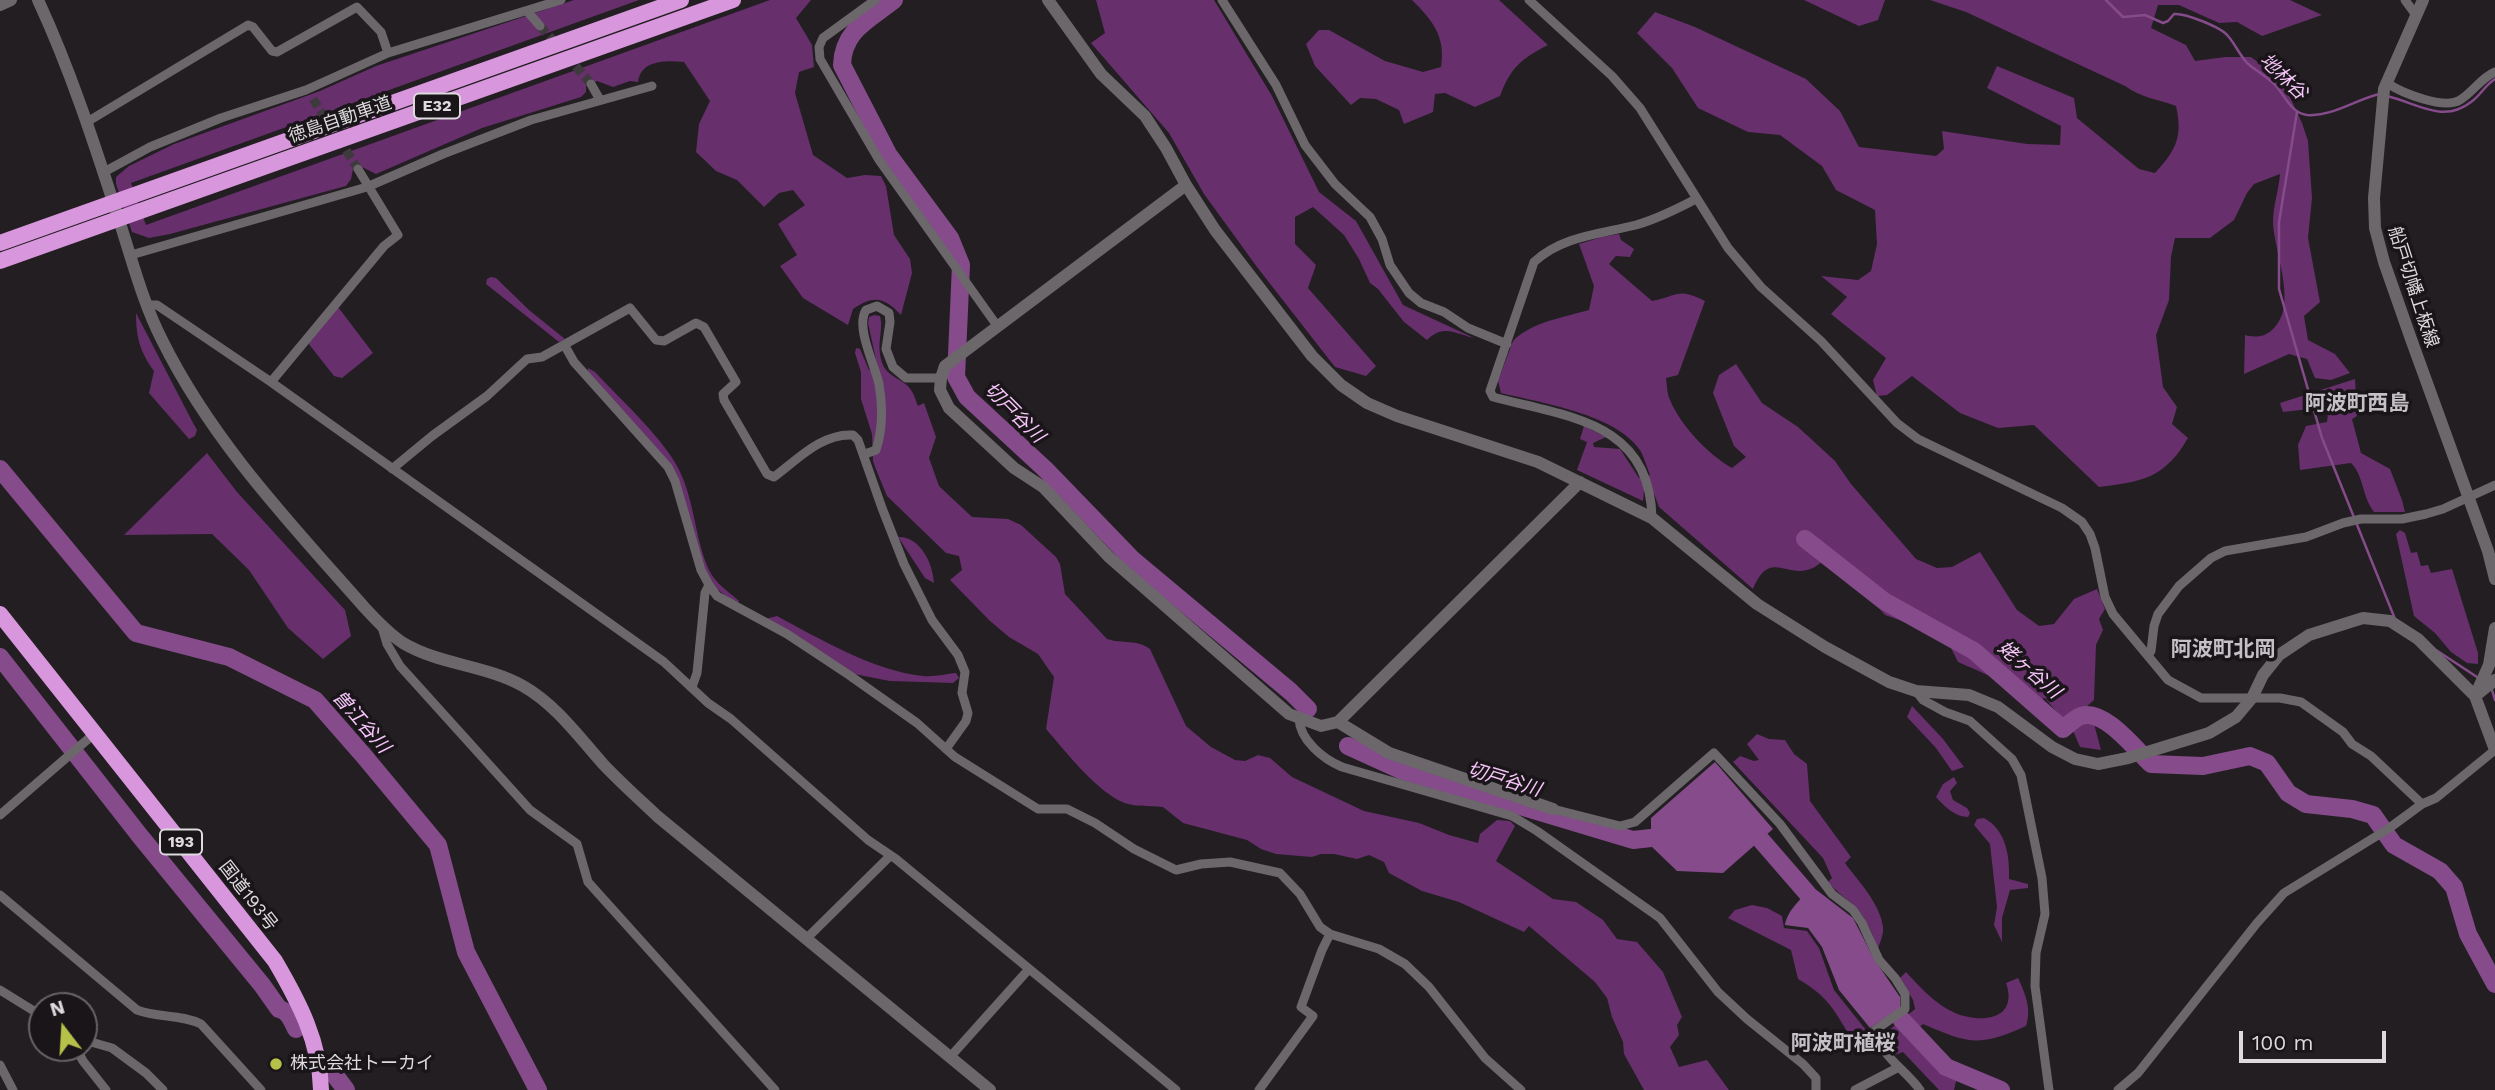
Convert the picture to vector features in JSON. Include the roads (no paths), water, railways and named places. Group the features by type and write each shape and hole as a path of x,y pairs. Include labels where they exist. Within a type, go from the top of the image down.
{"highway":[{"name":"徳島自動車道","path":"0,243 681,0"},
{"name":"徳島自動車道","path":"0,261 733,0"},
{"name":"国道193号","path":"0,614 90,738 275,961 297,999 313,1035 321,1074 321,1090"}],"street":[{"path":"0,5 11,0"},
{"path":"38,0 87,122 147,305 161,339 189,389 250,477 382,626 404,643 429,654 492,672 524,686 545,702 611,773 657,816 990,1090"},
{"path":"104,172 149,147 221,118 306,90 388,54 561,0"},
{"path":"875,0 823,38 819,47 820,59 879,160 998,327"},
{"path":"1048,0 1101,74 1145,116 1215,230 1312,356 1341,385 1367,403 1398,416 1538,462 1652,518 1757,604 1889,682 1916,691 1969,695 1998,707 2052,747 2075,759 2098,764 2128,758 2209,733 2236,717 2252,698 2263,675 2279,654 2309,635 2363,618 2390,621 2418,639 2475,696 2495,750 2436,798 2422,804 2284,893 2138,1073 2119,1090"},
{"path":"1222,0 1276,85 1306,145 1335,184 1370,217 1382,239 1390,265 1409,293 1421,303 1444,312 1468,328 1507,344"},
{"path":"1529,0 1612,76 1640,108 1728,248 1761,287 1821,341 1897,423 1918,439 2062,508 2082,522 2095,548 2105,597 2113,614 2168,680 2201,698 2301,702 2343,732 2352,744 2371,756 2422,804"},
{"path":"2406,0 2416,15"},
{"name":"船戸切幡上板線","path":"2423,0 2385,91 2374,198 2375,228 2384,262 2488,551 2495,579"},
{"path":"87,122 248,25 253,27 272,51 277,52 356,4 381,32 388,54"},
{"path":"527,11 540,26"},
{"path":"2385,91 2398,90 2447,104 2459,101 2495,72"},
{"path":"591,84 600,100"},
{"path":"131,255 367,187 531,120 652,86"},
{"path":"306,90 313,99"},
{"path":"271,382 384,246 398,235 358,169"},
{"path":"1186,185 945,366 940,390 950,408 960,418 1014,468 1043,487 1108,557 1289,714 1321,726 1338,722 1580,482"},
{"path":"1652,518 1645,475 1627,447 1609,433 1584,421 1493,397 1490,391 1534,262 1547,250 1587,236 1638,224 1672,212 1696,199"},
{"path":"147,305 157,305 271,382 664,662 868,840 1177,1090"},
{"path":"865,454 876,450 881,434 882,408 879,383 862,323 866,310 877,306 889,313 886,349 893,367 906,378 941,378"},
{"path":"392,469 487,396 527,359 542,357 565,346 630,308 656,340 664,341 696,323 704,327 736,382 723,394 724,400 767,474 774,477 826,439 838,434 853,435 858,440 904,564 932,620 958,655 965,672 962,693 968,713 966,721 946,749"},
{"path":"565,346 574,362 668,467 675,481 701,570 717,596 787,634 917,723 946,749 1006,791 1038,808 1067,809 1095,823 1134,849 1176,870 1201,863 1230,862 1280,873 1300,894 1320,927 1330,934 1379,949 1405,964 1429,987 1485,1058 1521,1090"},
{"path":"2148,656 2158,614 2179,586 2218,554 2255,544 2318,534 2343,523 2361,519 2402,519 2427,514 2495,485"},
{"path":"692,688 697,673 705,593 709,586"},
{"path":"382,626 387,644 400,666 530,810 576,845 588,882 775,1090"},
{"path":"2475,696 2490,665 2495,628"},
{"path":"2475,696 2495,680"},
{"path":"1916,691 1923,700 1970,721 2012,759 2021,775 2042,878 2045,914 2036,953 2035,986 2049,1090"},
{"path":"1298,719 1299,730 1326,760 1342,768 1512,816 1660,918 1718,992 1816,1078 1816,1090"},
{"path":"1338,722 1389,753 1553,809 1620,826 1635,822 1714,753 1780,824 1832,894 1853,910 1862,923 1879,960 1905,994 1905,1009 1875,1030 1890,1058 1912,1078 1920,1090"},
{"path":"0,815 90,738"},
{"path":"806,939 890,856"},
{"path":"0,894 136,1010 150,1015 191,1019 201,1024 261,1090"},
{"path":"1259,1090 1312,1016 1301,1007 1330,934"},
{"path":"951,1056 1029,969"},
{"path":"0,990 28,1007"},
{"path":"98,1044 112,1048 146,1073 163,1090"},
{"path":"84,1062 106,1090"},
{"path":"0,1065 13,1090"},
{"path":"1855,1090 1899,1067"}],"waterway":[{"name":"切戸谷川","path":"894,0 852,34 843,53 842,65 888,154 950,238 961,265 956,377 967,397 1045,469 1133,560 1308,709"},
{"name":"地林谷","path":"2106,0 2123,17 2145,15 2163,23 2174,14 2179,14 2224,32 2247,63 2273,83 2301,114 2316,115 2335,111 2380,94"},
{"name":"地林谷","path":"2387,96 2430,110 2450,111 2471,102 2495,79"},
{"path":"2297,112 2279,222 2279,289 2322,438 2395,619"},
{"name":"曽江谷川","path":"0,469 136,633 229,657 315,700 364,756 438,845 466,952 538,1090"},
{"name":"姥ヶ谷川","path":"1805,539 1884,601 1974,651 2063,729 2081,716 2100,718 2119,732 2151,764 2203,766 2250,756 2267,763 2288,793 2306,804 2352,809 2373,815 2394,845 2440,871 2454,887 2468,934 2495,984"},
{"path":"2436,650 2477,677"},
{"path":"0,657 279,1009 288,1014 296,1029"},
{"path":"2491,687 2495,700"},
{"name":"切戸谷川","path":"1348,746 1403,771 1633,840 1651,838"},
{"name":"切戸谷川","path":"1761,840 1807,893"},
{"name":"切戸谷川","path":"1901,1019 1946,1067 2001,1090"},
{"path":"334,1074 346,1090"}],"tunnel":[{"path":"540,26 558,46"},
{"path":"567,56 591,84"},
{"path":"313,99 331,127"},
{"path":"339,139 358,169"}],"place":[{"name":"株式会社トーカイ","path":"276,1064"}],"district":[{"name":"阿波町西島","path":"2357,404"},
{"name":"阿波町北岡","path":"2223,650"},
{"name":"阿波町植桜","path":"1843,1044"}]}
